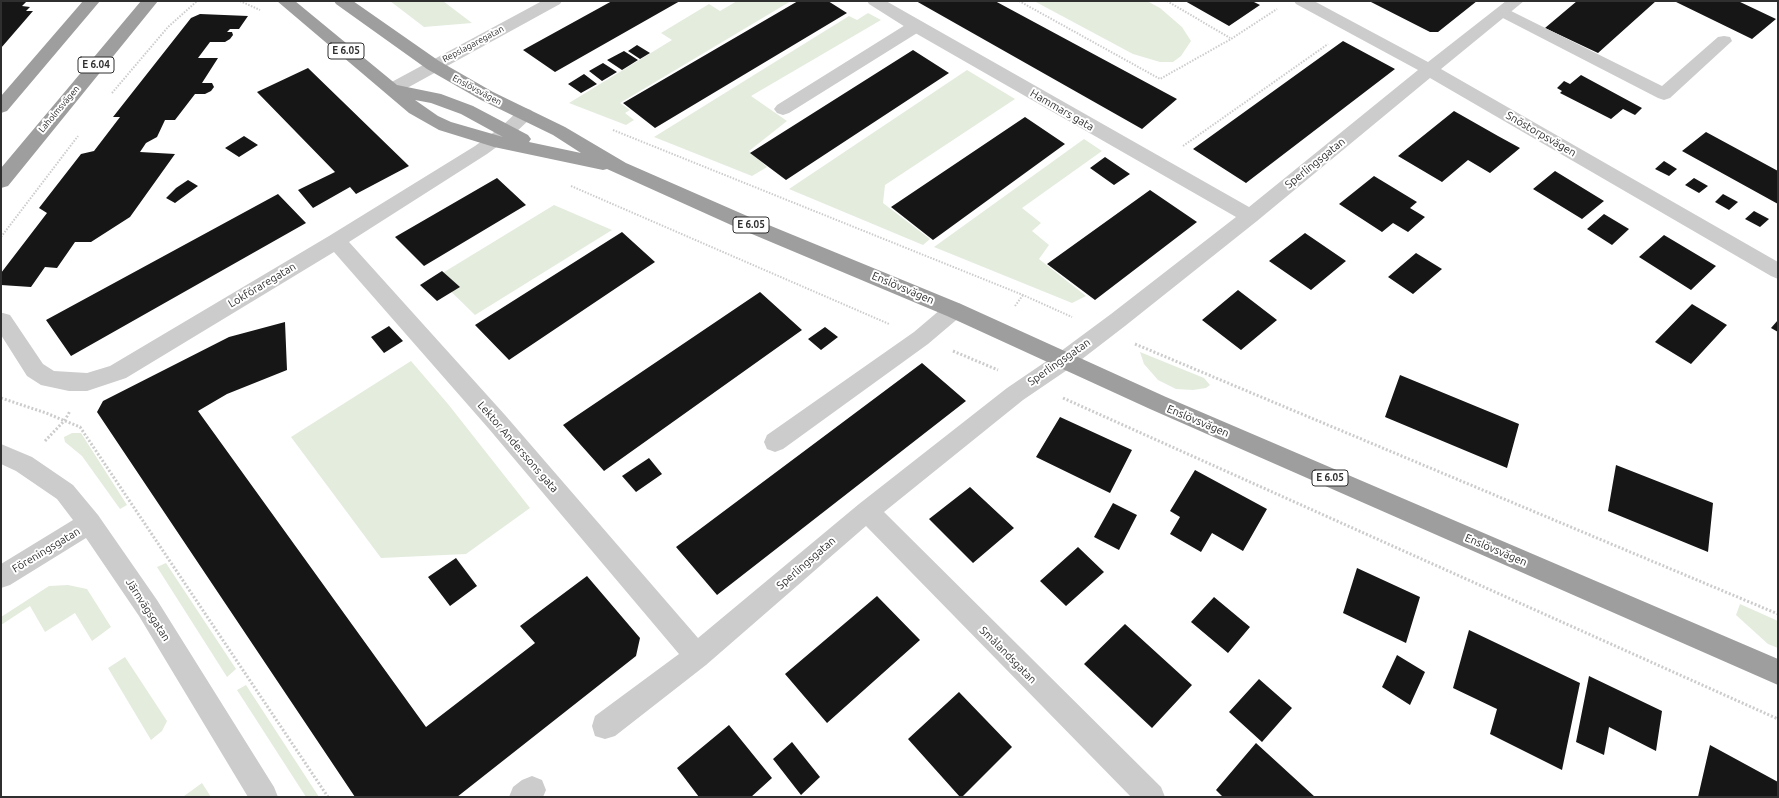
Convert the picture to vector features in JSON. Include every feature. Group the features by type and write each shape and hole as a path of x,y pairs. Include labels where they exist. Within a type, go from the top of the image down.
{"highway":[{"path":"1,106 92,1"},
{"name":"Laholmsvägen","path":"1,181 150,1"},
{"name":"Enslövsvägen","path":"285,1 432,120 445,126 501,136 552,153 619,168"},
{"name":"Enslövsvägen","path":"342,1 433,65 487,96 560,131 619,168 747,224 954,310 1158,403 1778,672"}],"street":[{"name":"Repslagaregatan","path":"392,89 433,65 554,1"},
{"name":"Hammars gata","path":"875,1 916,26 1250,216"},
{"name":"Snöstorpsvägen","path":"1302,1 1430,70 1778,271"},
{"name":"Sperlingsgatan","path":"605,726 697,656 867,511 1029,383 1065,360 1250,216 1516,1"},
{"path":"1503,12 1664,94 1724,40"},
{"path":"783,109 916,26"},
{"name":"Lokföraregatan","path":"3,321 35,370 49,379 69,382 86,382 103,378 118,372 336,241 501,136 525,114"},
{"name":"Lektor Anderssons gata","path":"336,241 497,422 697,656"},
{"path":"775,442 921,338 954,310"},
{"name":"Järnvägsgatan","path":"1,454 24,464 65,492 90,523 148,608 264,797"},
{"name":"Smålandsgatan","path":"867,511 1151,797"},
{"name":"Föreningsgatan","path":"1,577 90,523"}],"path":[{"path":"112,94 168,27 197,1"},
{"path":"1019,1 1160,79 1231,39 1279,8"},
{"path":"1167,1 1231,39"},
{"path":"1158,164 1351,27"},
{"path":"610,128 1023,295 1778,614"},
{"path":"1,237 82,130"},
{"path":"565,183 921,338 1029,383 1778,719"},
{"path":"1,398 46,413 80,427 328,797"}],"shaded area":[{"path":"390,1 443,1 472,23 424,27"},
{"path":"737,1 791,1 620,103 630,110 625,113 634,120 626,125 569,103 672,40 661,33 709,4 720,11"},
{"path":"1034,1 1147,1 1160,8 1182,27 1191,41 1181,56 1173,62 1160,62 1133,54"},
{"path":"868,13 881,20 751,96 787,121 749,151 767,167 752,176 654,137 849,16 857,20"},
{"path":"967,70 1015,99 885,185 883,203 930,239 923,245 789,189"},
{"path":"1084,139 1102,151 1022,208 1041,223 1032,231 1049,245 1039,259 1086,296 1072,303 934,247"},
{"path":"554,205 612,230 475,315 436,277"},
{"path":"1140,352 1204,378 1210,385 1206,388 1193,390 1176,389 1158,380 1144,364"},
{"path":"411,361 448,404 530,508 466,554 381,558 291,437"},
{"path":"72,433 81,433 127,505 120,509 82,456 65,442 64,437"},
{"path":"166,563 236,669 227,677 157,567"},
{"path":"68,585 87,589 111,627 92,641 75,613 45,632 30,606 1,625 1,617 49,586"},
{"path":"1740,604 1778,621 1778,648 1768,644 1736,615"},
{"path":"125,657 167,721 162,731 151,740 108,668"},
{"path":"246,685 319,797 306,797 237,690"},
{"path":"202,783 211,797 184,796"}],"building":[{"path":"2,1 27,1 22,6 30,7 26,11 33,11 1,48"},
{"path":"612,1 680,1 555,72 523,50"},
{"path":"798,1 828,1 847,13 655,128 623,103"},
{"path":"916,1 995,1 1177,99 1142,129"},
{"path":"1185,1 1252,1 1260,5 1229,26"},
{"path":"1369,1 1477,1 1438,32 1430,32"},
{"path":"1577,1 1656,1 1598,53 1545,28"},
{"path":"1674,1 1738,1 1776,19 1752,39"},
{"path":"200,14 248,16 239,29 230,29 227,32 232,32 233,35 230,39 225,42 210,42 198,58 218,58 202,83 212,83 214,87 211,91 205,94 195,94 175,120 165,120 157,137 146,143 140,152 175,154 130,217 91,242 75,242 57,268 45,267 31,287 1,285 1,273 47,213 39,208 81,154 94,151 120,117 113,117 191,18"},
{"path":"1343,41 1395,69 1246,183 1193,149"},
{"path":"637,45 650,53 640,59 628,51"},
{"path":"913,50 949,73 786,180 750,153"},
{"path":"624,51 638,60 622,70 607,60"},
{"path":"603,63 617,72 602,81 589,71"},
{"path":"308,68 409,166 356,194 350,187 313,208 298,190 335,172 257,92"},
{"path":"584,74 597,84 581,93 568,84"},
{"path":"1581,75 1642,108 1635,115 1623,109 1611,119 1560,93 1562,91 1557,88 1564,81 1570,84"},
{"path":"1454,111 1520,148 1490,173 1468,160 1442,182 1398,156"},
{"path":"1025,117 1065,144 933,240 891,207"},
{"path":"1706,132 1778,171 1778,204 1682,151"},
{"path":"244,136 258,145 239,157 225,148"},
{"path":"1105,157 1130,174 1114,185 1090,168"},
{"path":"1664,161 1677,169 1669,176 1655,169"},
{"path":"1555,171 1604,201 1582,219 1533,189"},
{"path":"1374,176 1417,202 1410,208 1425,217 1408,232 1393,223 1382,232 1339,204"},
{"path":"497,178 526,205 424,266 395,237"},
{"path":"1694,178 1708,186 1699,193 1685,185"},
{"path":"188,180 198,186 175,203 166,198 176,188"},
{"path":"1150,190 1197,222 1095,300 1047,264"},
{"path":"278,194 306,223 71,356 46,320"},
{"path":"1723,194 1738,202 1729,210 1715,202"},
{"path":"1754,211 1769,219 1760,227 1745,219"},
{"path":"1604,214 1629,229 1612,245 1587,229"},
{"path":"622,232 655,262 509,360 475,325"},
{"path":"1305,233 1346,261 1311,290 1269,261"},
{"path":"1664,235 1716,266 1691,290 1639,257"},
{"path":"1416,253 1442,269 1413,294 1388,277"},
{"path":"442,271 460,287 437,301 420,285"},
{"path":"1238,290 1277,320 1241,350 1202,320"},
{"path":"760,292 802,330 604,471 563,425"},
{"path":"1692,304 1727,325 1691,364 1655,342"},
{"path":"1778,320 1778,332 1771,328"},
{"path":"285,322 287,370 227,394 198,411 426,727 535,643 520,626 587,576 640,638 636,656 457,797 355,797 97,412 103,401 229,337"},
{"path":"389,326 403,341 384,353 371,337"},
{"path":"825,327 838,337 821,350 808,339"},
{"path":"922,363 966,401 717,595 676,547"},
{"path":"1400,375 1519,424 1507,468 1385,417"},
{"path":"1060,417 1132,450 1110,493 1036,457"},
{"path":"649,458 662,474 636,492 622,476"},
{"path":"1616,465 1713,503 1708,552 1608,511"},
{"path":"1195,470 1267,509 1243,551 1212,533 1201,552 1170,534 1180,517 1170,511"},
{"path":"970,487 1014,528 973,563 929,519"},
{"path":"1113,503 1137,515 1119,550 1094,537"},
{"path":"1078,547 1104,572 1066,606 1040,581"},
{"path":"456,558 477,586 450,606 428,577"},
{"path":"1357,568 1420,597 1406,643 1343,613"},
{"path":"877,596 920,640 827,723 785,674"},
{"path":"1214,597 1250,627 1228,653 1191,622"},
{"path":"1125,624 1192,685 1152,728 1084,664"},
{"path":"1469,630 1580,683 1562,770 1490,734 1497,709 1453,688"},
{"path":"1397,655 1425,672 1410,705 1382,687"},
{"path":"1589,676 1662,711 1656,751 1609,727 1604,755 1576,742"},
{"path":"1259,679 1292,708 1262,742 1229,712"},
{"path":"959,692 1012,747 962,797 960,797 908,739"},
{"path":"729,725 772,778 751,797 699,797 677,768"},
{"path":"792,742 820,777 801,795 773,759"},
{"path":"1256,743 1315,797 1223,797 1216,790"},
{"path":"1710,745 1778,782 1778,797 1698,797"}]}
